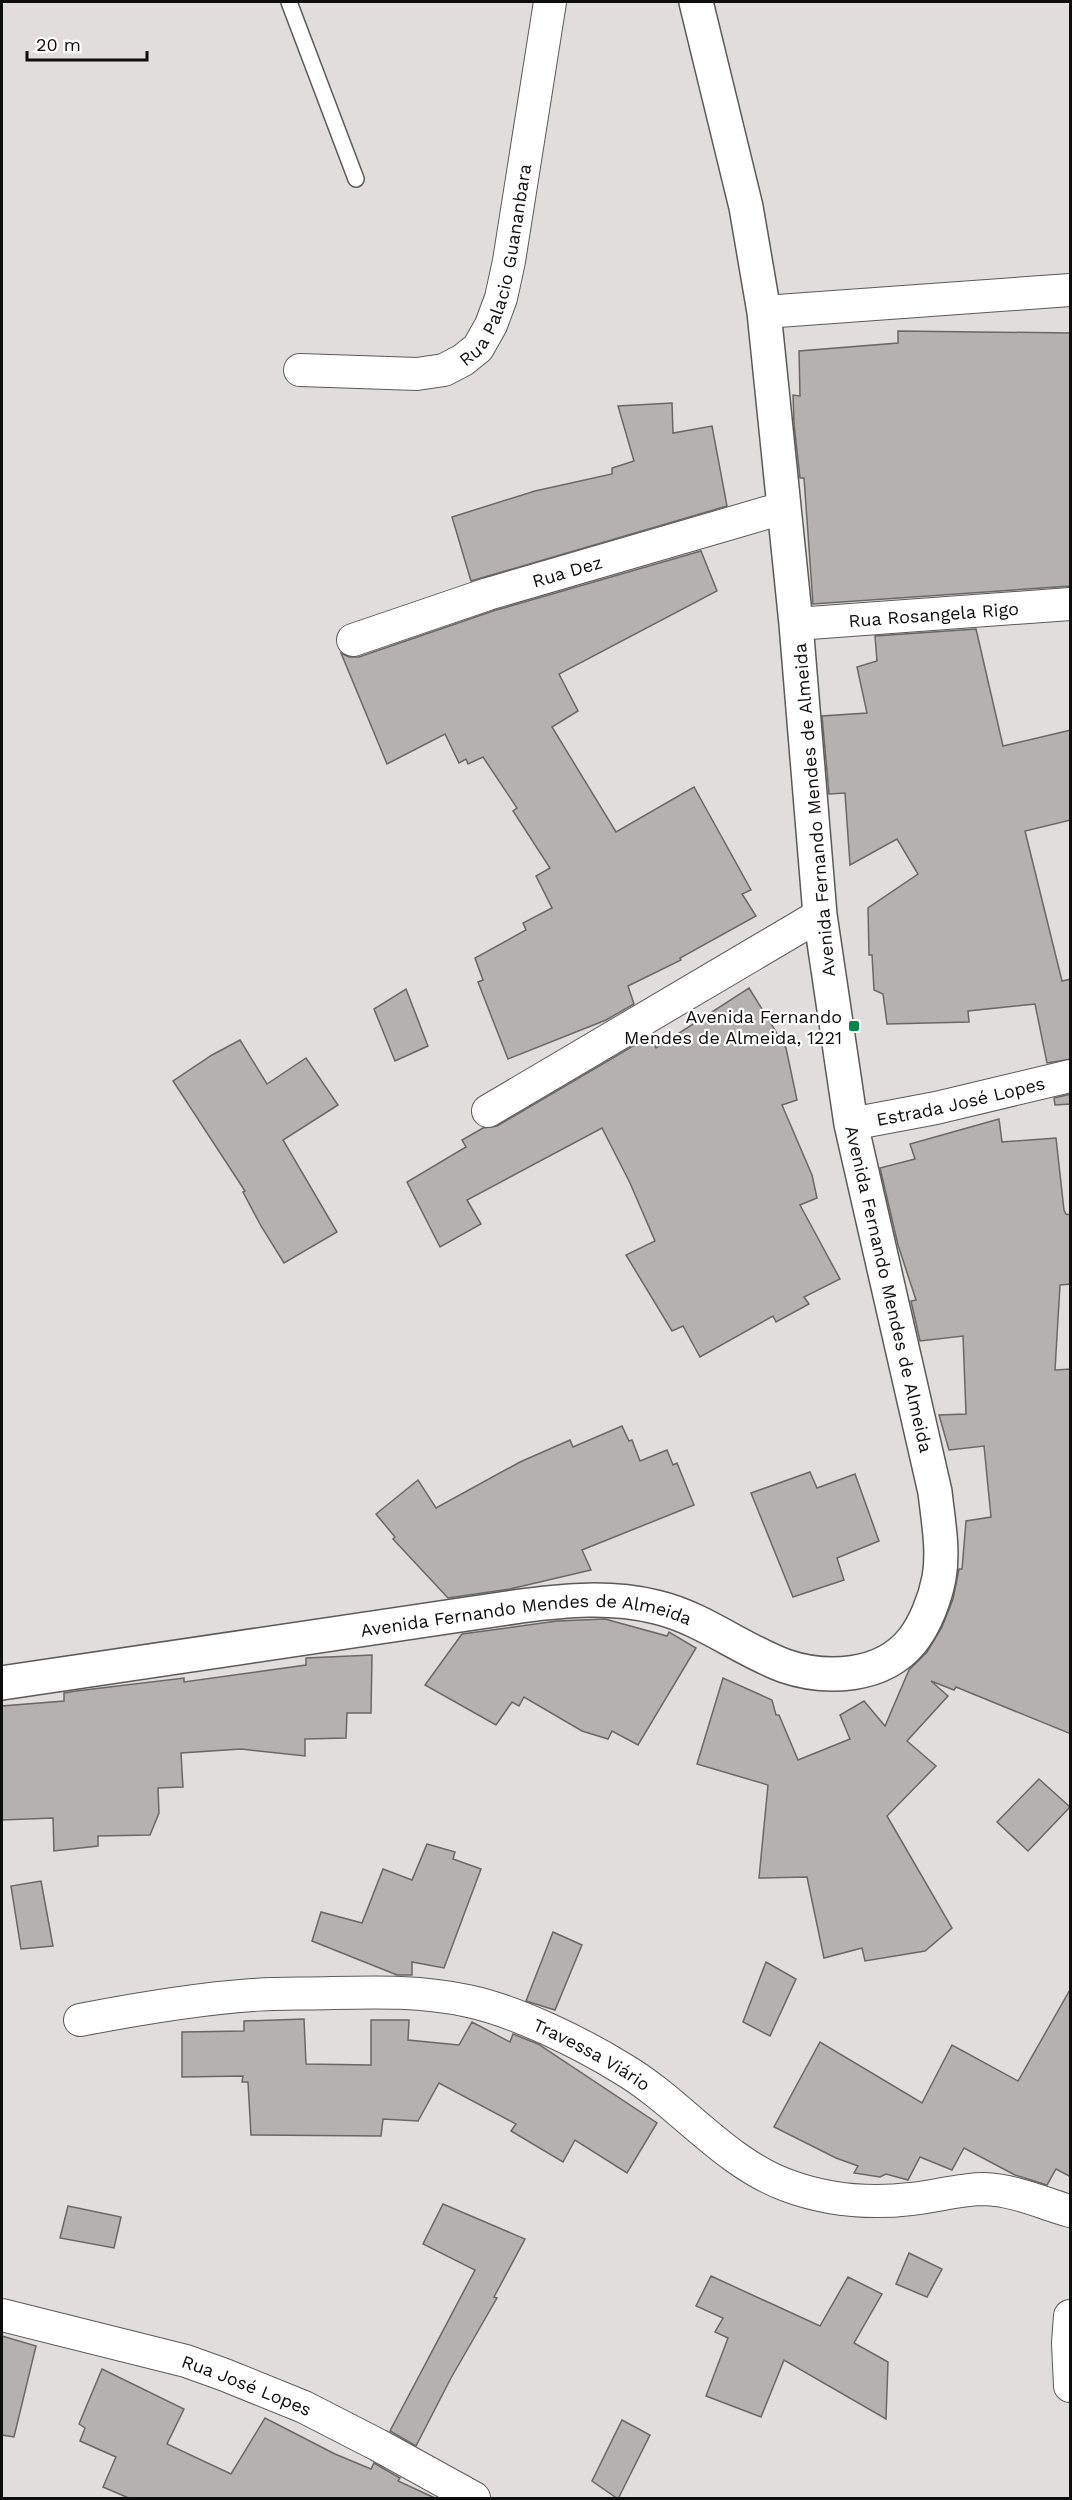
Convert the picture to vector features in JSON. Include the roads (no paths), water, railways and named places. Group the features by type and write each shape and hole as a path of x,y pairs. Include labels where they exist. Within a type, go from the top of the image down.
{"street":[{"name":"Rua Palacio Guananbara","path":"300,370 417,374 444,370 464,360 478,348 491,325 501,298 509,261 550,2"},
{"name":"Avenida Fernando Mendes de Almeida","path":"2,1683 520,1606 583,1599 620,1600 659,1608 696,1622 784,1665 813,1673 837,1676 878,1665 899,1654 912,1642 929,1609 939,1578 941,1542 934,1492 921,1426 851,1124 820,915 796,624 764,312 746,207 696,2"},
{"path":"764,312 1071,291"},
{"name":"Rua Dez","path":"353,640 488,594 783,508"},
{"name":"Rua Rosangela Rigo","path":"796,624 1071,603"},
{"path":"488,1111 820,915"},
{"name":"Estrada José Lopes","path":"851,1124 936,1108 1071,1076"},
{"name":"Travessa Viário","path":"80,2020 252,1995 418,1992 471,2001 514,2016 575,2043 624,2069 748,2166 784,2185 847,2200 879,2201 913,2199 950,2192 985,2189 1038,2199 1071,2211"},
{"name":"Rua José Lopes","path":"2,2315 186,2361 225,2374 325,2418 474,2499"},
{"path":"1071,2316 1068,2352 1071,2386"}],"lane":[{"path":"289,2 356,178"}],"place":[{"name":"Avenida Fernando Mendes de Almeida, 1221","path":"854,1026"}]}
